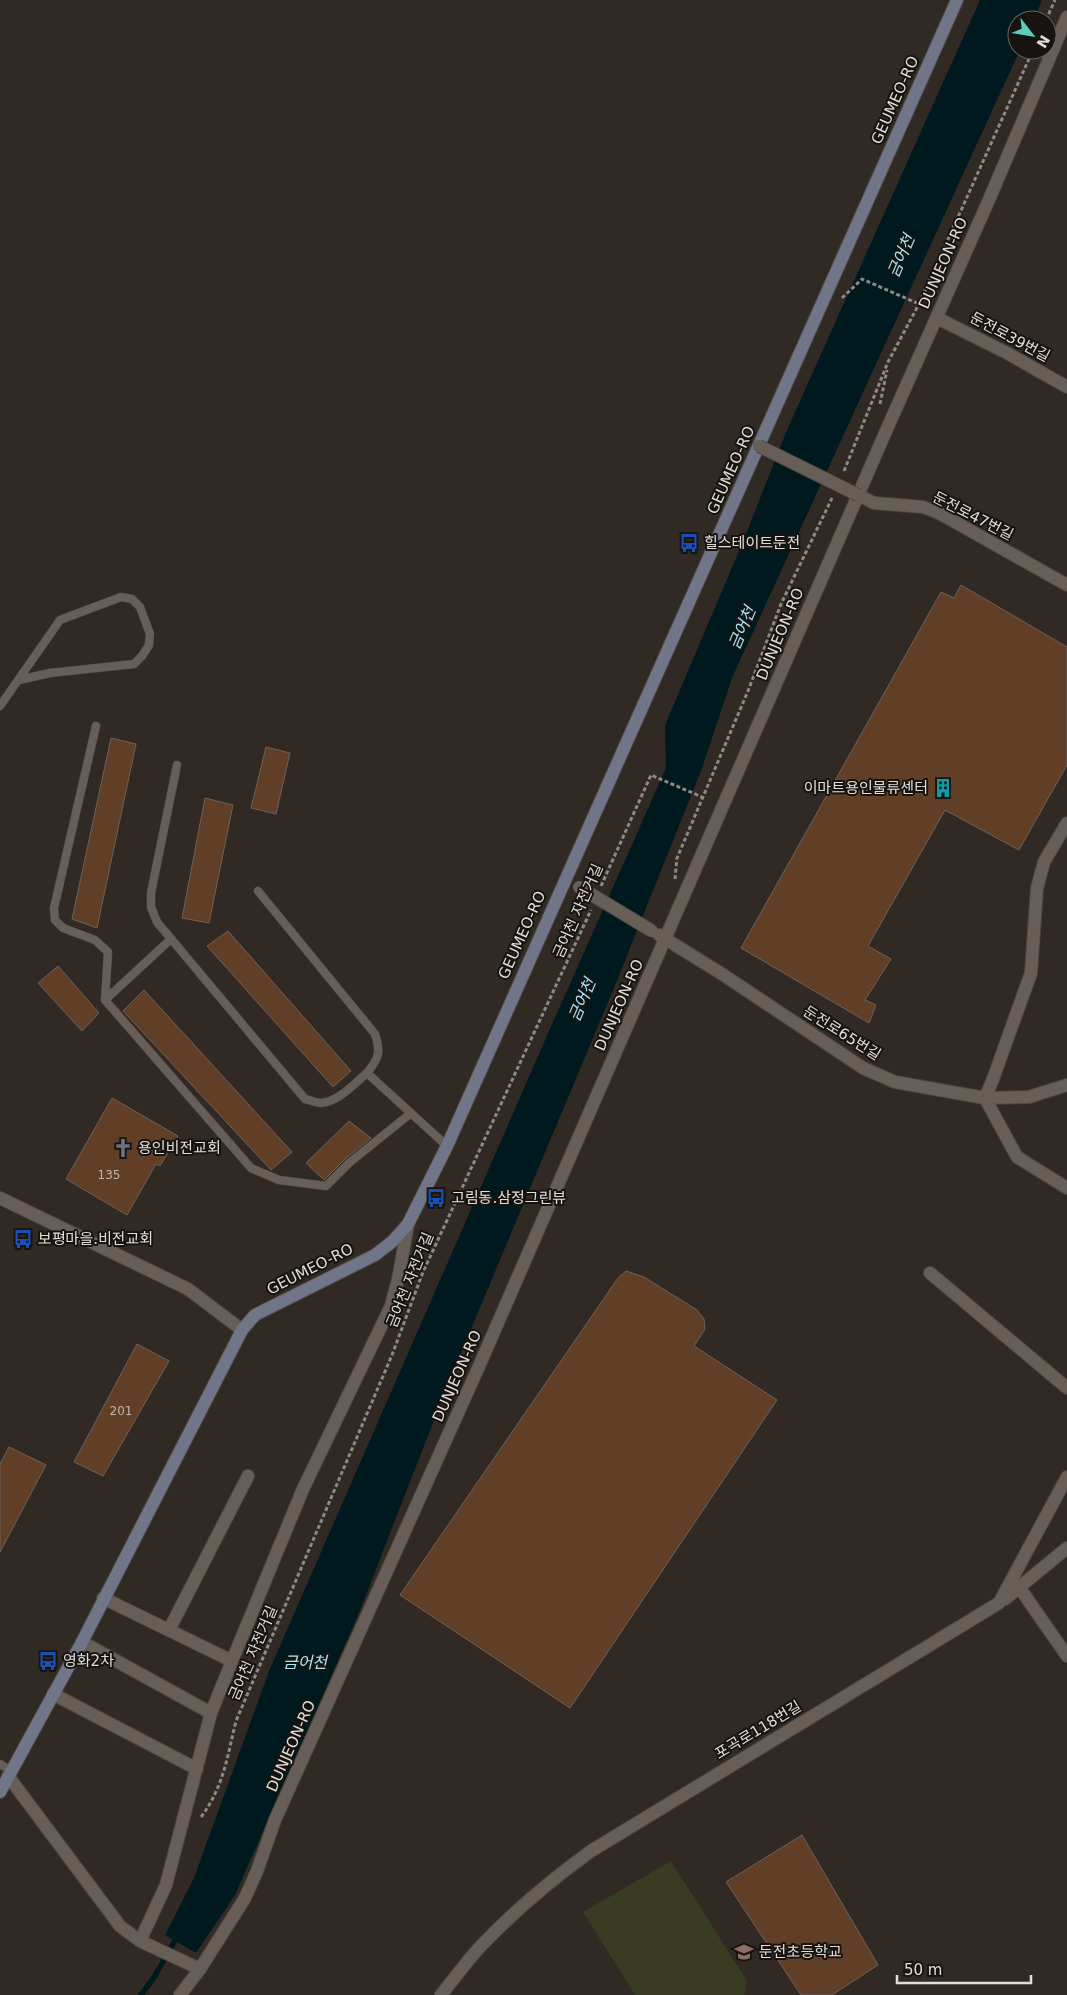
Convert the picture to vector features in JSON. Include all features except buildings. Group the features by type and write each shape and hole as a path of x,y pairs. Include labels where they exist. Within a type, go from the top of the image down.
{"street":[{"name":"GEUMEO-RO","path":"0,1792 6,1770 53,1694 82,1642 242,1330 255,1315 375,1255 393,1241 408,1224 447,1146 957,0"},
{"name":"DUNJEON-RO","path":"180,1995 200,1969 245,1898 257,1871 275,1820 480,1364 1067,18"},
{"name":"둔전로39번길","path":"936,318 1007,353 1067,387"},
{"name":"둔전로47번길","path":"759,446 874,503 923,507 939,513 1067,585"},
{"path":"1067,823 1044,862 1037,888 1031,973 994,1079 985,1098 1017,1157 1067,1188"},
{"name":"둔전로65번길","path":"565,879 722,974 863,1068 895,1082 985,1098 1029,1097 1067,1085"},
{"path":"0,1198 188,1289 242,1330"},
{"path":"140,1941 166,1885 212,1713 232,1661 303,1489 391,1306 399,1275 408,1224"},
{"path":"930,1273 1067,1388"},
{"path":"169,1630 248,1476"},
{"path":"999,1603 1067,1477"},
{"name":"포곡로118번길","path":"441,1995 478,1948 515,1912 555,1877 591,1851 999,1603 1067,1548"},
{"path":"1020,1587 1067,1656"},
{"path":"103,1598 232,1661"},
{"path":"82,1642 212,1713"},
{"path":"53,1694 197,1769"},
{"path":"6,1770 120,1926 140,1941 200,1969"}],"lane":[{"path":"0,706 60,620 121,597 132,599 140,607 150,634 149,645 134,664 50,673 19,680"},
{"path":"96,726 54,908 55,920 63,928 95,940 108,952 104,1000 251,1168 279,1180 326,1186 349,1162 411,1113"},
{"path":"177,764 151,893 151,907 156,922 305,1099 320,1103 332,1100 367,1073 375,1063 380,1048 376,1034 258,891"},
{"path":"104,1000 171,939"},
{"path":"367,1073 447,1146"}],"path":[{"path":"841,298 862,279 919,304"},
{"name":"금어천 자전거길","path":"598,894 651,775 702,797"},
{"name":"금어천 자전거길","path":"195,1823 213,1800 223,1777 236,1721 385,1372 423,1272 594,903"}],"green space":[{"path":"671,1861 747,1981 745,1994 635,1995 583,1912"}],"water":[{"name":"금어천","path":"980,0 1042,0 1038,10 1007,10 1007,60 1015,60 732,678 701,771 614,988 450,1379 359,1613 235,1895 196,1953 165,1935 194,1878 269,1671 666,768 665,725 742,544 787,430"}],"waterway":[{"name":"금어천","path":"141,1995 155,1976 178,1935"}],"place":[{"name":"힐스테이트둔전","path":"689,543"},
{"name":"이마트용인물류센터","path":"943,788"},
{"name":"용인비전교회","path":"123,1148"},
{"name":"고림동.삼정그린뷰","path":"436,1198"},
{"name":"보평마을.비전교회","path":"23,1239"},
{"name":"영화2차","path":"48,1661"},
{"name":"둔전초등학교","path":"744,1952"}]}
